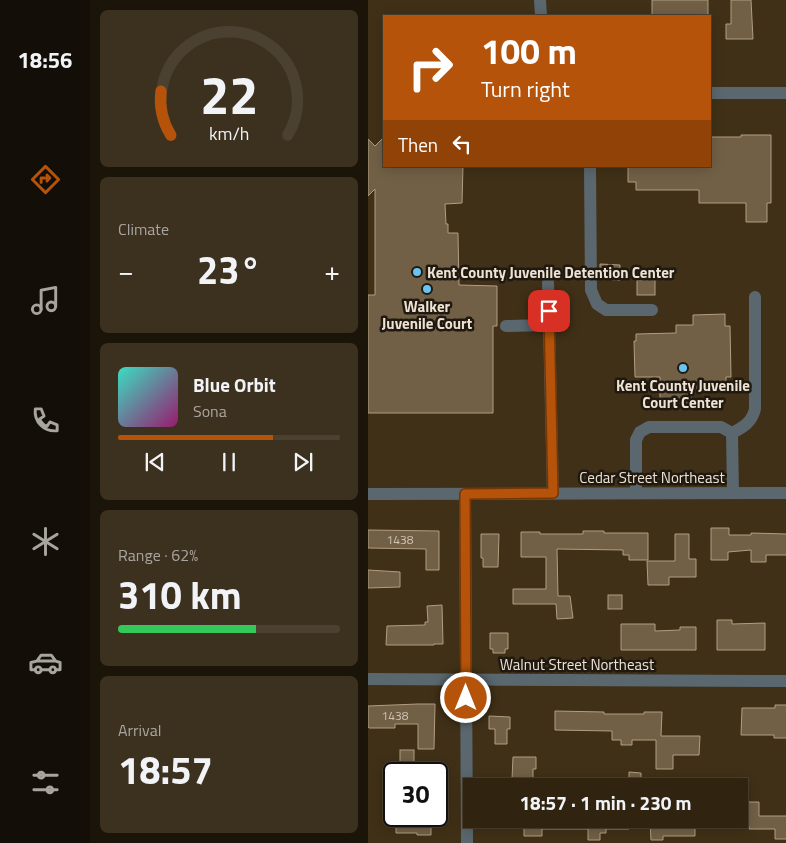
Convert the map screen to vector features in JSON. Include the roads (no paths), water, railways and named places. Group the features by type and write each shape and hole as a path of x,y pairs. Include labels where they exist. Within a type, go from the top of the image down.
{"street":[{"path":"540,0 541,15"},
{"path":"711,93 786,93"},
{"path":"590,167 590,264 591,290 594,300 601,308 606,310 652,310"},
{"path":"548,283 553,493"},
{"path":"732,433 748,424 754,417 755,297"},
{"path":"506,326 549,325"},
{"path":"636,493 636,440 643,429 648,427 721,427 732,433"},
{"path":"732,433 733,493"},
{"name":"Cedar Street Northeast","path":"368,494 786,493"},
{"path":"465,494 467,843"},
{"name":"Walnut Street Northeast","path":"368,679 786,681"}],"place":[{"name":"Kent County Juvenile Detention Center","path":"417,272"},
{"name":"Walker Juvenile Court","path":"427,289"},
{"name":"Kent County Juvenile Court Center","path":"683,368"}]}
